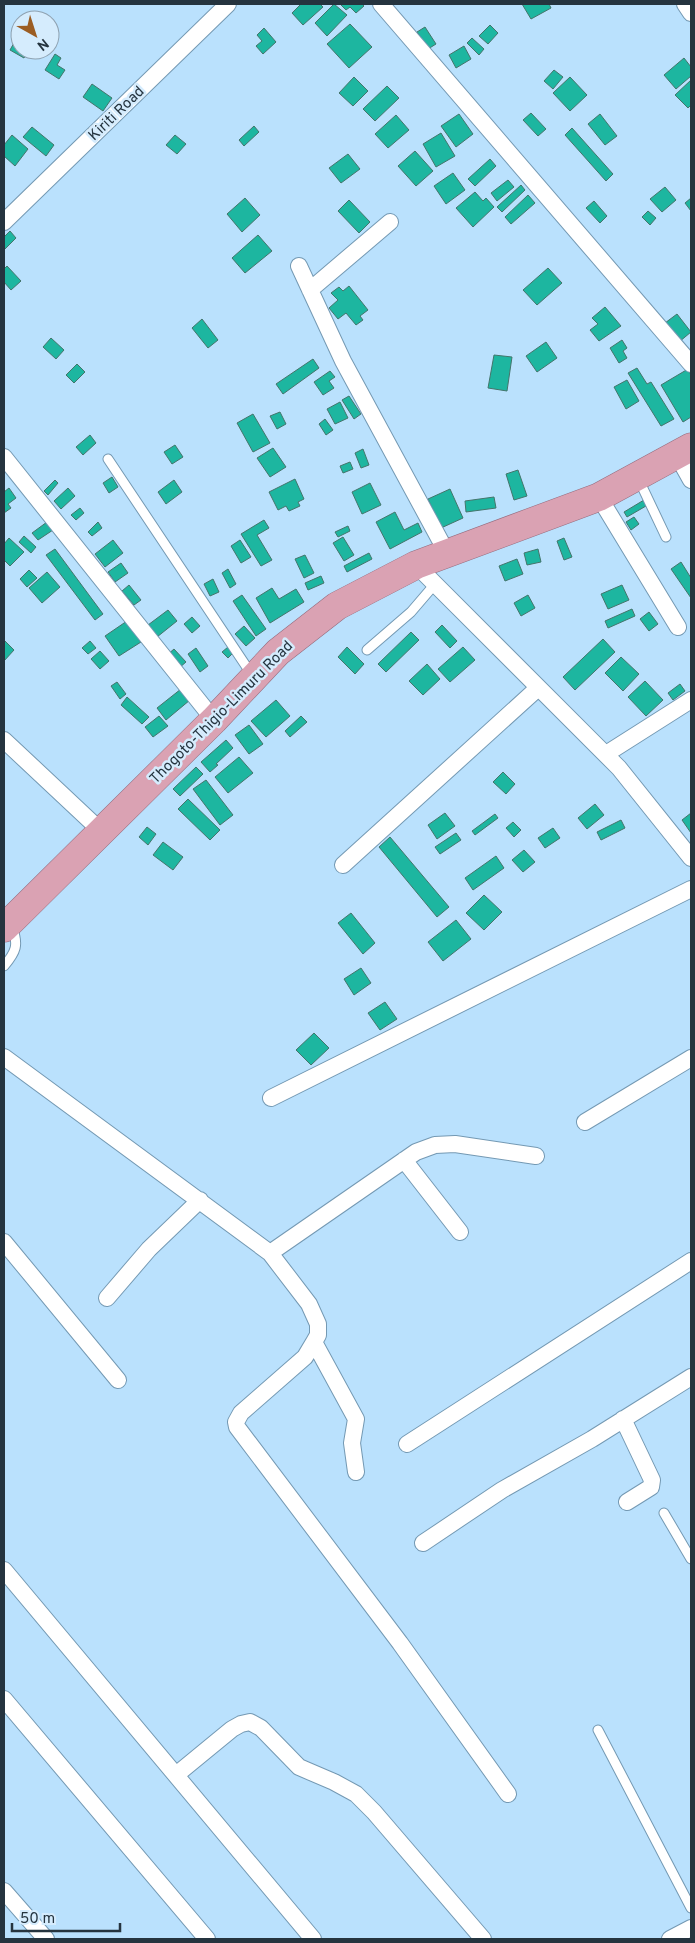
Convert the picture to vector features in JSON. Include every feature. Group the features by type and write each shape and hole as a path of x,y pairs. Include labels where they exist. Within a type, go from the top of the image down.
{"highway":[{"name":"Thogoto-Thigio-Limuru Road","path":"7,925 214,720 278,652 337,606 416,566 447,553 599,497 684,451"}],"street":[{"name":"Kiriti Road","path":"4,222 228,4"},
{"path":"381,4 691,364"},
{"path":"685,4 691,13"},
{"path":"310,290 390,222"},
{"path":"299,266 343,361 447,553"},
{"path":"684,451 691,480"},
{"path":"4,457 214,720"},
{"path":"599,497 678,627"},
{"path":"416,566 606,754 691,858"},
{"path":"343,865 538,688"},
{"path":"606,754 691,700"},
{"path":"4,740 101,831"},
{"path":"271,1098 691,889"},
{"path":"4,1057 270,1253 312,1310 318,1324 318,1335 314,1342 305,1356 241,1413 236,1422 237,1427 400,1643 508,1794"},
{"path":"585,1122 691,1058"},
{"path":"270,1253 416,1152 436,1145 455,1144 536,1156"},
{"path":"404,1160 460,1232"},
{"path":"107,1298 149,1249 200,1200"},
{"path":"4,1242 118,1380"},
{"path":"407,1444 691,1261"},
{"path":"314,1342 356,1420 352,1443 356,1472"},
{"path":"422,1543 502,1490 691,1377"},
{"path":"623,1419 652,1480 651,1487 627,1502"},
{"path":"4,1570 314,1939"},
{"path":"4,1699 207,1939"},
{"path":"176,1776 232,1729 250,1722 261,1728 298,1767 334,1782 356,1794 374,1812 483,1939"},
{"path":"4,1891 46,1939"},
{"path":"670,1939 691,1928"}],"lane":[{"path":"108,459 253,677"},
{"path":"637,476 666,537"},
{"path":"367,650 411,612 435,584"},
{"path":"4,966 14,955 16,946 15,935 7,925"},
{"path":"664,1513 691,1559"},
{"path":"598,1730 691,1908"}],"building":[{"path":"301,4 320,4 323,7 303,25 292,13"},
{"path":"334,4 347,15 327,36 315,23"},
{"path":"340,4 362,4 364,6 356,13 350,7 346,10"},
{"path":"522,4 549,4 551,8 531,19"},
{"path":"350,24 372,47 349,68 327,44"},
{"path":"490,25 498,33 488,44 479,36"},
{"path":"425,27 436,44 428,49 417,32"},
{"path":"264,28 276,42 263,54 256,46 262,41 257,35"},
{"path":"472,38 484,49 479,55 467,43"},
{"path":"464,46 471,59 456,68 449,55"},
{"path":"684,58 691,67 691,76 676,89 664,75"},
{"path":"51,60 60,60 57,65 65,70 59,79 45,70"},
{"path":"554,70 563,77 553,89 544,81"},
{"path":"354,77 368,91 353,106 339,93"},
{"path":"570,77 587,95 570,111 553,93"},
{"path":"691,80 691,105 688,108 675,95"},
{"path":"92,84 112,98 103,111 83,97"},
{"path":"387,86 399,98 375,121 363,109"},
{"path":"531,113 546,129 538,136 523,120"},
{"path":"459,114 473,134 456,147 441,126"},
{"path":"600,114 617,136 605,145 588,124"},
{"path":"396,115 409,130 388,148 375,134"},
{"path":"254,126 259,132 244,146 239,140"},
{"path":"32,127 54,145 46,156 23,137"},
{"path":"572,128 613,174 606,181 565,135"},
{"path":"441,133 455,156 436,167 423,144"},
{"path":"12,135 28,149 15,166 4,156 4,145"},
{"path":"175,135 186,144 177,154 166,145"},
{"path":"415,151 433,171 416,186 398,166"},
{"path":"348,154 360,169 341,183 329,168"},
{"path":"490,159 496,166 475,186 468,179"},
{"path":"453,173 465,190 446,204 434,186"},
{"path":"508,180 514,187 497,201 491,193"},
{"path":"521,185 525,190 502,212 497,207"},
{"path":"665,187 676,200 662,212 650,199"},
{"path":"475,192 483,201 486,198 494,207 473,227 456,208"},
{"path":"528,195 535,203 511,224 505,217"},
{"path":"245,198 260,215 242,232 227,214"},
{"path":"691,198 691,211 685,203"},
{"path":"349,200 370,222 359,233 338,211"},
{"path":"594,201 607,216 600,223 586,208"},
{"path":"648,211 656,218 650,225 642,217"},
{"path":"10,231 16,238 4,250 4,237"},
{"path":"258,235 272,251 245,273 232,258"},
{"path":"7,266 21,281 11,290 4,282 4,269"},
{"path":"548,268 562,283 537,305 523,290"},
{"path":"349,286 368,310 360,316 363,320 356,325 346,313 338,319 329,308 338,300 331,293 339,287 343,291"},
{"path":"605,307 621,326 599,341 590,330 598,324 592,318"},
{"path":"677,314 691,332 679,342 665,323"},
{"path":"202,319 218,340 208,348 192,328"},
{"path":"51,338 64,350 56,359 43,347"},
{"path":"622,340 627,348 623,351 627,358 619,363 610,348"},
{"path":"546,342 557,358 537,372 526,356"},
{"path":"494,355 512,357 507,391 488,388"},
{"path":"313,359 319,368 283,394 276,384"},
{"path":"77,364 85,372 74,383 66,375"},
{"path":"637,368 647,384 651,382 674,419 661,426 628,373"},
{"path":"688,369 691,375 691,417 683,422 661,385"},
{"path":"330,371 335,377 329,381 334,388 323,395 314,382"},
{"path":"627,380 639,401 626,409 614,387"},
{"path":"349,396 361,414 354,419 342,400"},
{"path":"340,402 348,418 335,424 327,409"},
{"path":"280,412 286,424 277,429 270,416"},
{"path":"253,414 270,443 253,452 237,423"},
{"path":"325,419 333,430 326,435 319,424"},
{"path":"90,435 96,443 83,455 76,447"},
{"path":"175,445 183,457 172,464 164,452"},
{"path":"273,448 286,467 270,477 257,458"},
{"path":"363,449 369,465 361,468 355,453"},
{"path":"350,462 353,469 343,473 340,466"},
{"path":"518,470 527,496 514,500 506,474"},
{"path":"112,477 118,487 109,493 103,483"},
{"path":"295,479 304,499 298,502 300,506 289,511 286,506 278,510 269,492"},
{"path":"55,480 58,483 48,495 44,491"},
{"path":"174,480 182,492 166,504 158,492"},
{"path":"370,483 381,505 362,514 352,492"},
{"path":"9,488 16,498 8,504 11,508 4,513 4,492"},
{"path":"68,488 75,496 61,509 54,501"},
{"path":"450,489 463,518 441,528 428,499"},
{"path":"494,497 496,508 466,512 465,501"},
{"path":"644,500 646,506 627,517 624,512"},
{"path":"80,508 84,513 76,520 71,515"},
{"path":"395,512 404,530 418,523 422,532 390,549 376,522"},
{"path":"634,517 639,524 631,530 626,522"},
{"path":"264,520 269,528 257,535 272,560 261,566 241,534"},
{"path":"47,522 53,530 38,540 32,533"},
{"path":"98,522 102,528 92,536 88,532"},
{"path":"348,526 350,531 338,537 335,532"},
{"path":"24,536 36,547 31,553 19,542"},
{"path":"343,537 354,555 344,561 333,543"},
{"path":"9,538 24,552 10,566 4,560 4,544"},
{"path":"564,538 572,557 564,560 557,541"},
{"path":"113,540 123,553 105,567 95,554"},
{"path":"240,540 251,557 241,563 231,546"},
{"path":"55,549 103,614 95,620 46,555"},
{"path":"538,549 541,562 527,565 524,553"},
{"path":"369,553 372,559 347,572 344,566"},
{"path":"305,555 314,573 304,578 295,559"},
{"path":"517,559 523,574 505,581 499,566"},
{"path":"681,562 691,578 691,598 671,569"},
{"path":"121,563 128,573 115,582 108,572"},
{"path":"228,569 236,584 230,588 222,573"},
{"path":"29,570 37,578 27,587 20,579"},
{"path":"47,572 60,587 42,603 29,588"},
{"path":"321,576 324,583 308,590 305,583"},
{"path":"213,579 219,592 210,596 204,584"},
{"path":"129,585 141,600 134,605 122,591"},
{"path":"622,585 629,600 608,609 601,594"},
{"path":"272,588 279,599 296,589 304,602 270,623 256,598"},
{"path":"242,595 266,629 256,636 233,601"},
{"path":"528,595 535,608 521,616 514,603"},
{"path":"632,609 635,616 608,628 605,621"},
{"path":"168,610 177,621 157,637 148,625"},
{"path":"649,612 658,624 649,631 640,619"},
{"path":"192,617 200,626 192,633 184,624"},
{"path":"127,621 141,642 119,656 105,636"},
{"path":"442,625 457,641 450,648 435,632"},
{"path":"244,626 255,638 246,646 235,634"},
{"path":"411,632 419,640 386,672 378,664"},
{"path":"603,639 615,652 575,690 563,677"},
{"path":"4,640 14,650 4,661"},
{"path":"90,641 96,648 88,654 82,648"},
{"path":"228,647 233,653 228,658 222,652"},
{"path":"347,647 364,664 355,674 338,657"},
{"path":"463,647 475,660 450,682 438,669"},
{"path":"196,648 208,666 200,672 188,654"},
{"path":"174,649 186,662 179,668 167,655"},
{"path":"100,651 109,661 100,669 91,659"},
{"path":"621,657 639,674 623,691 605,673"},
{"path":"427,664 440,679 423,695 409,681"},
{"path":"645,681 663,700 646,716 628,697"},
{"path":"117,682 126,694 120,699 111,686"},
{"path":"680,684 685,691 673,700 668,693"},
{"path":"181,689 190,700 166,720 157,708"},
{"path":"127,697 149,717 142,724 121,705"},
{"path":"276,700 290,716 266,737 251,721"},
{"path":"159,716 168,726 153,737 145,727"},
{"path":"301,716 307,722 290,737 285,731"},
{"path":"249,725 263,744 249,754 235,735"},
{"path":"226,740 233,748 210,772 201,762"},
{"path":"239,757 253,773 228,793 215,777"},
{"path":"196,767 203,774 180,796 173,789"},
{"path":"503,772 515,784 506,794 493,782"},
{"path":"206,780 233,815 220,825 193,789"},
{"path":"188,799 220,830 210,840 178,809"},
{"path":"595,804 604,815 587,829 578,818"},
{"path":"445,813 455,826 437,839 428,825"},
{"path":"691,813 691,833 682,820"},
{"path":"495,814 498,818 475,835 472,831"},
{"path":"621,820 625,828 601,840 597,832"},
{"path":"513,822 521,830 514,837 506,828"},
{"path":"147,827 156,834 148,845 139,837"},
{"path":"553,828 560,838 545,848 538,838"},
{"path":"456,833 461,840 440,854 435,847"},
{"path":"390,837 449,907 437,917 379,847"},
{"path":"163,842 183,857 173,870 153,855"},
{"path":"524,850 535,862 523,872 512,860"},
{"path":"496,856 504,868 473,890 465,878"},
{"path":"484,895 502,912 484,930 466,913"},
{"path":"351,913 375,943 363,954 338,923"},
{"path":"456,920 471,939 443,961 428,942"},
{"path":"361,968 371,983 354,995 344,979"},
{"path":"385,1002 397,1019 380,1030 368,1013"},
{"path":"314,1033 329,1048 311,1065 296,1050"}]}
